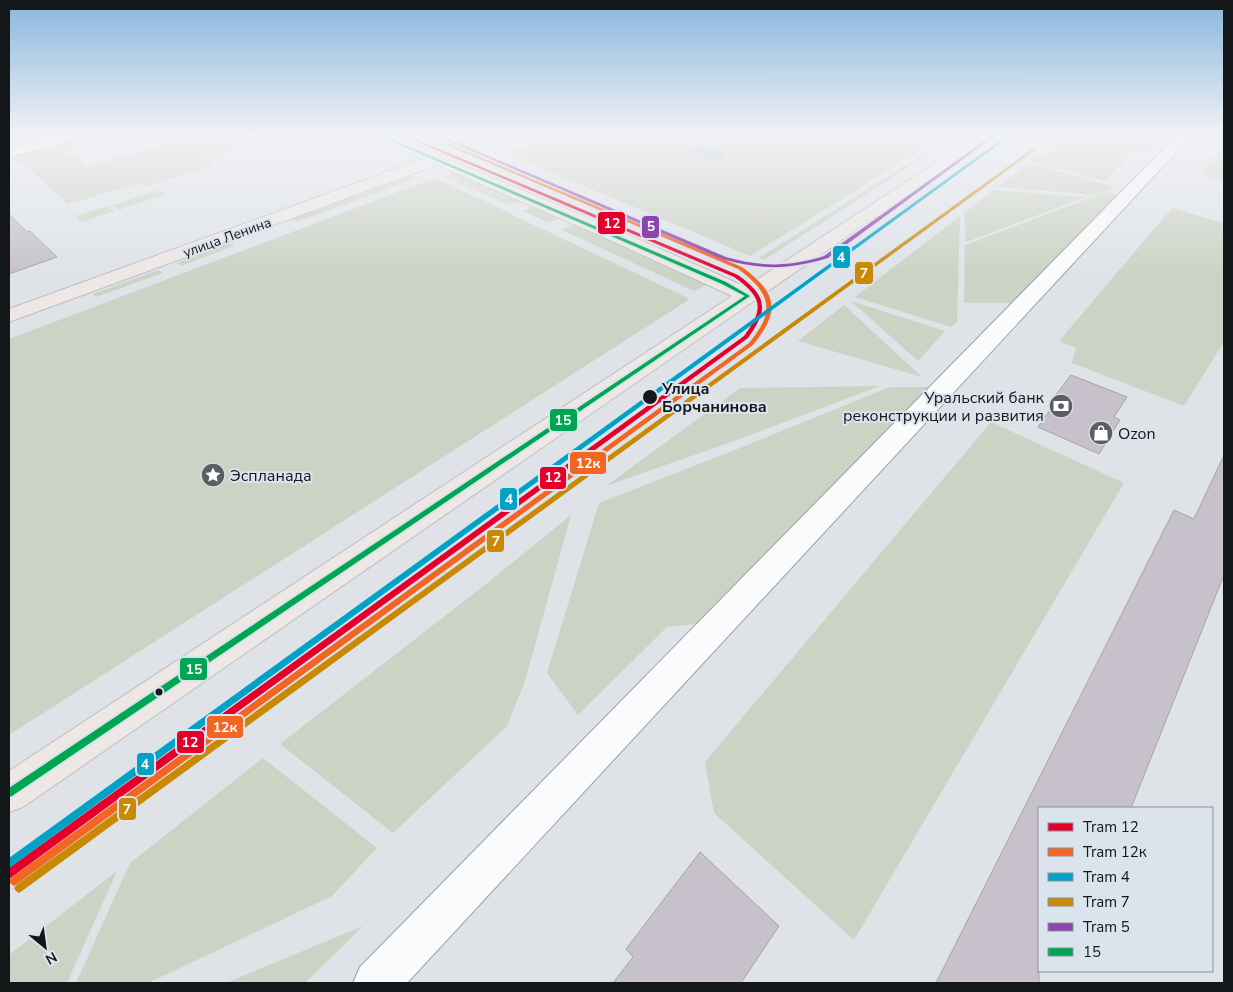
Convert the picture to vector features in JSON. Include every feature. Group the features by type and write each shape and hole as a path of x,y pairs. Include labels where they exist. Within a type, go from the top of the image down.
{"main road":[{"name":"улица Ленина","path":"9,302 358,182"},
{"name":"улица Ленина","path":"9,316 366,182"},
{"path":"501,182 616,236 745,280 771,281 917,182"},
{"path":"520,182 745,280"},
{"path":"9,794 745,280"}],"street":[{"path":"376,983 1140,182"}],"shaded area":[{"path":"44,182 158,182 146,186 139,183 68,204"},
{"path":"394,182 405,182 297,222 292,219"},
{"name":"Эспланада","path":"424,182 444,182 690,299 9,735 9,339"},
{"path":"458,182 480,182 521,200 509,205"},
{"path":"575,182 869,182 750,256"},
{"path":"878,182 885,182 764,260 759,258"},
{"path":"1003,182 1097,182 1114,187 1111,190 1093,195 997,187"},
{"path":"160,190 167,194 119,210 113,205"},
{"path":"994,190 1086,197 966,242 964,213"},
{"path":"1106,192 1119,196 1013,303 964,303 965,245"},
{"path":"536,205 563,217 549,223 523,211"},
{"path":"108,206 114,211 82,222 76,216"},
{"path":"1172,208 1224,223 1224,342 1184,406 1072,363 1076,348 1059,341"},
{"path":"960,216 957,322 951,327 855,297"},
{"path":"578,223 708,284 694,291 562,230"},
{"path":"229,243 234,246 181,266 177,263"},
{"path":"159,270 163,273 96,297 93,294"},
{"path":"851,301 945,331 918,361"},
{"path":"844,305 922,377 798,341"},
{"path":"880,386 734,441 606,486 740,388"},
{"path":"890,387 933,387 706,623 667,627 578,715 547,673 599,503"},
{"path":"991,422 1124,483 854,940 714,813 705,762"},
{"path":"571,515 525,681 507,726 393,833 280,744 486,584"},
{"path":"263,758 377,848 332,896 148,983 76,983 130,863"},
{"path":"117,871 67,983 9,983 9,955"},
{"path":"363,926 305,983 226,983"}],"building":[{"path":"9,214 27,232 30,231 57,257 9,274"},
{"path":"1071,375 1127,397 1114,417 1120,420 1099,454 1038,427 1053,406 1049,404"},
{"path":"1224,455 1224,575 1131,807 1038,807 1039,983 936,983 1174,510 1194,519"},
{"path":"700,852 779,926 741,983 613,983 633,957 626,949"}],"tram line":[{"name":"12","path":"9,874 746,337 758,319 760,311 758,297 746,283 736,276 514,182"},
{"name":"12к","path":"14,881 751,344 760,333 766,323 769,303 760,285 740,268 537,182"},
{"name":"5","path":"547,182 724,258 763,266 787,266 826,257 929,182"},
{"name":"4","path":"9,863 944,182"},
{"name":"7","path":"19,888 989,182"}],"transit line":[{"name":"15","path":"489,182 724,283 748,296"},
{"name":"15","path":"9,793 748,296"}],"place":[{"name":"Улица Борчанинова","path":"650,397"},
{"name":"Уральский банк реконструкции и развития","path":"1061,406"},
{"name":"Ozon","path":"1101,433"},
{"name":"Эспланада","path":"213,475"}]}
